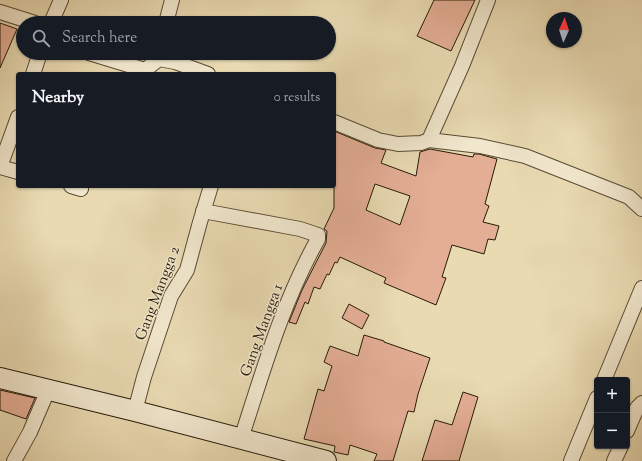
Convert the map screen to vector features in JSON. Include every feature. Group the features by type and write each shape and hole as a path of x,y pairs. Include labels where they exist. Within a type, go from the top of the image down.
{"street":[{"path":"54,16 61,0"},
{"path":"168,16 172,0"},
{"path":"429,140 462,66 488,0"},
{"path":"0,12 16,17"},
{"path":"34,72 38,60"},
{"path":"112,60 145,70 156,60"},
{"path":"170,60 202,72"},
{"path":"16,119 6,129 0,167 16,171"},
{"path":"336,123 378,140 398,144 421,143 429,140 480,146 525,156 629,197 642,209"},
{"name":"Gang Mangga 2","path":"135,411 144,377 171,296 187,270 202,211 210,188"},
{"name":"Gang Mangga 1","path":"202,211 300,229 314,232 318,235 318,239 302,269 274,337 241,439"},
{"path":"605,377 642,288"},
{"path":"0,378 135,411 326,461"},
{"path":"14,461 30,432 48,390"},
{"path":"630,424 637,408 642,403"},
{"path":"575,460 594,406"},
{"path":"614,461 620,449"}],"building":[{"path":"434,0 475,0 451,51 417,36"},
{"path":"0,23 16,29 16,31 0,68"},
{"path":"336,132 375,148 386,150 381,163 416,176 420,152 430,149 473,157 474,154 479,154 497,159 485,204 489,206 483,222 499,226 495,240 488,239 484,254 452,245 442,277 446,278 436,305 384,283 386,278 340,257 337,263 335,262 329,275 327,274 320,289 314,287 308,304 305,302 296,324 289,322 302,290 326,243 327,231 324,229 334,208 334,188 336,188","holes":["375,184 410,196 400,225 366,210"]},
{"path":"349,304 369,315 362,329 342,318"},
{"path":"364,335 430,358 418,394 414,412 408,411 393,461 374,461 377,454 350,445 348,455 334,452 335,446 304,439 318,389 324,391 332,366 324,362 330,346 358,356"},
{"path":"0,390 35,398 26,419 0,410"},
{"path":"463,392 478,397 459,461 422,461 435,420 452,425"}]}
